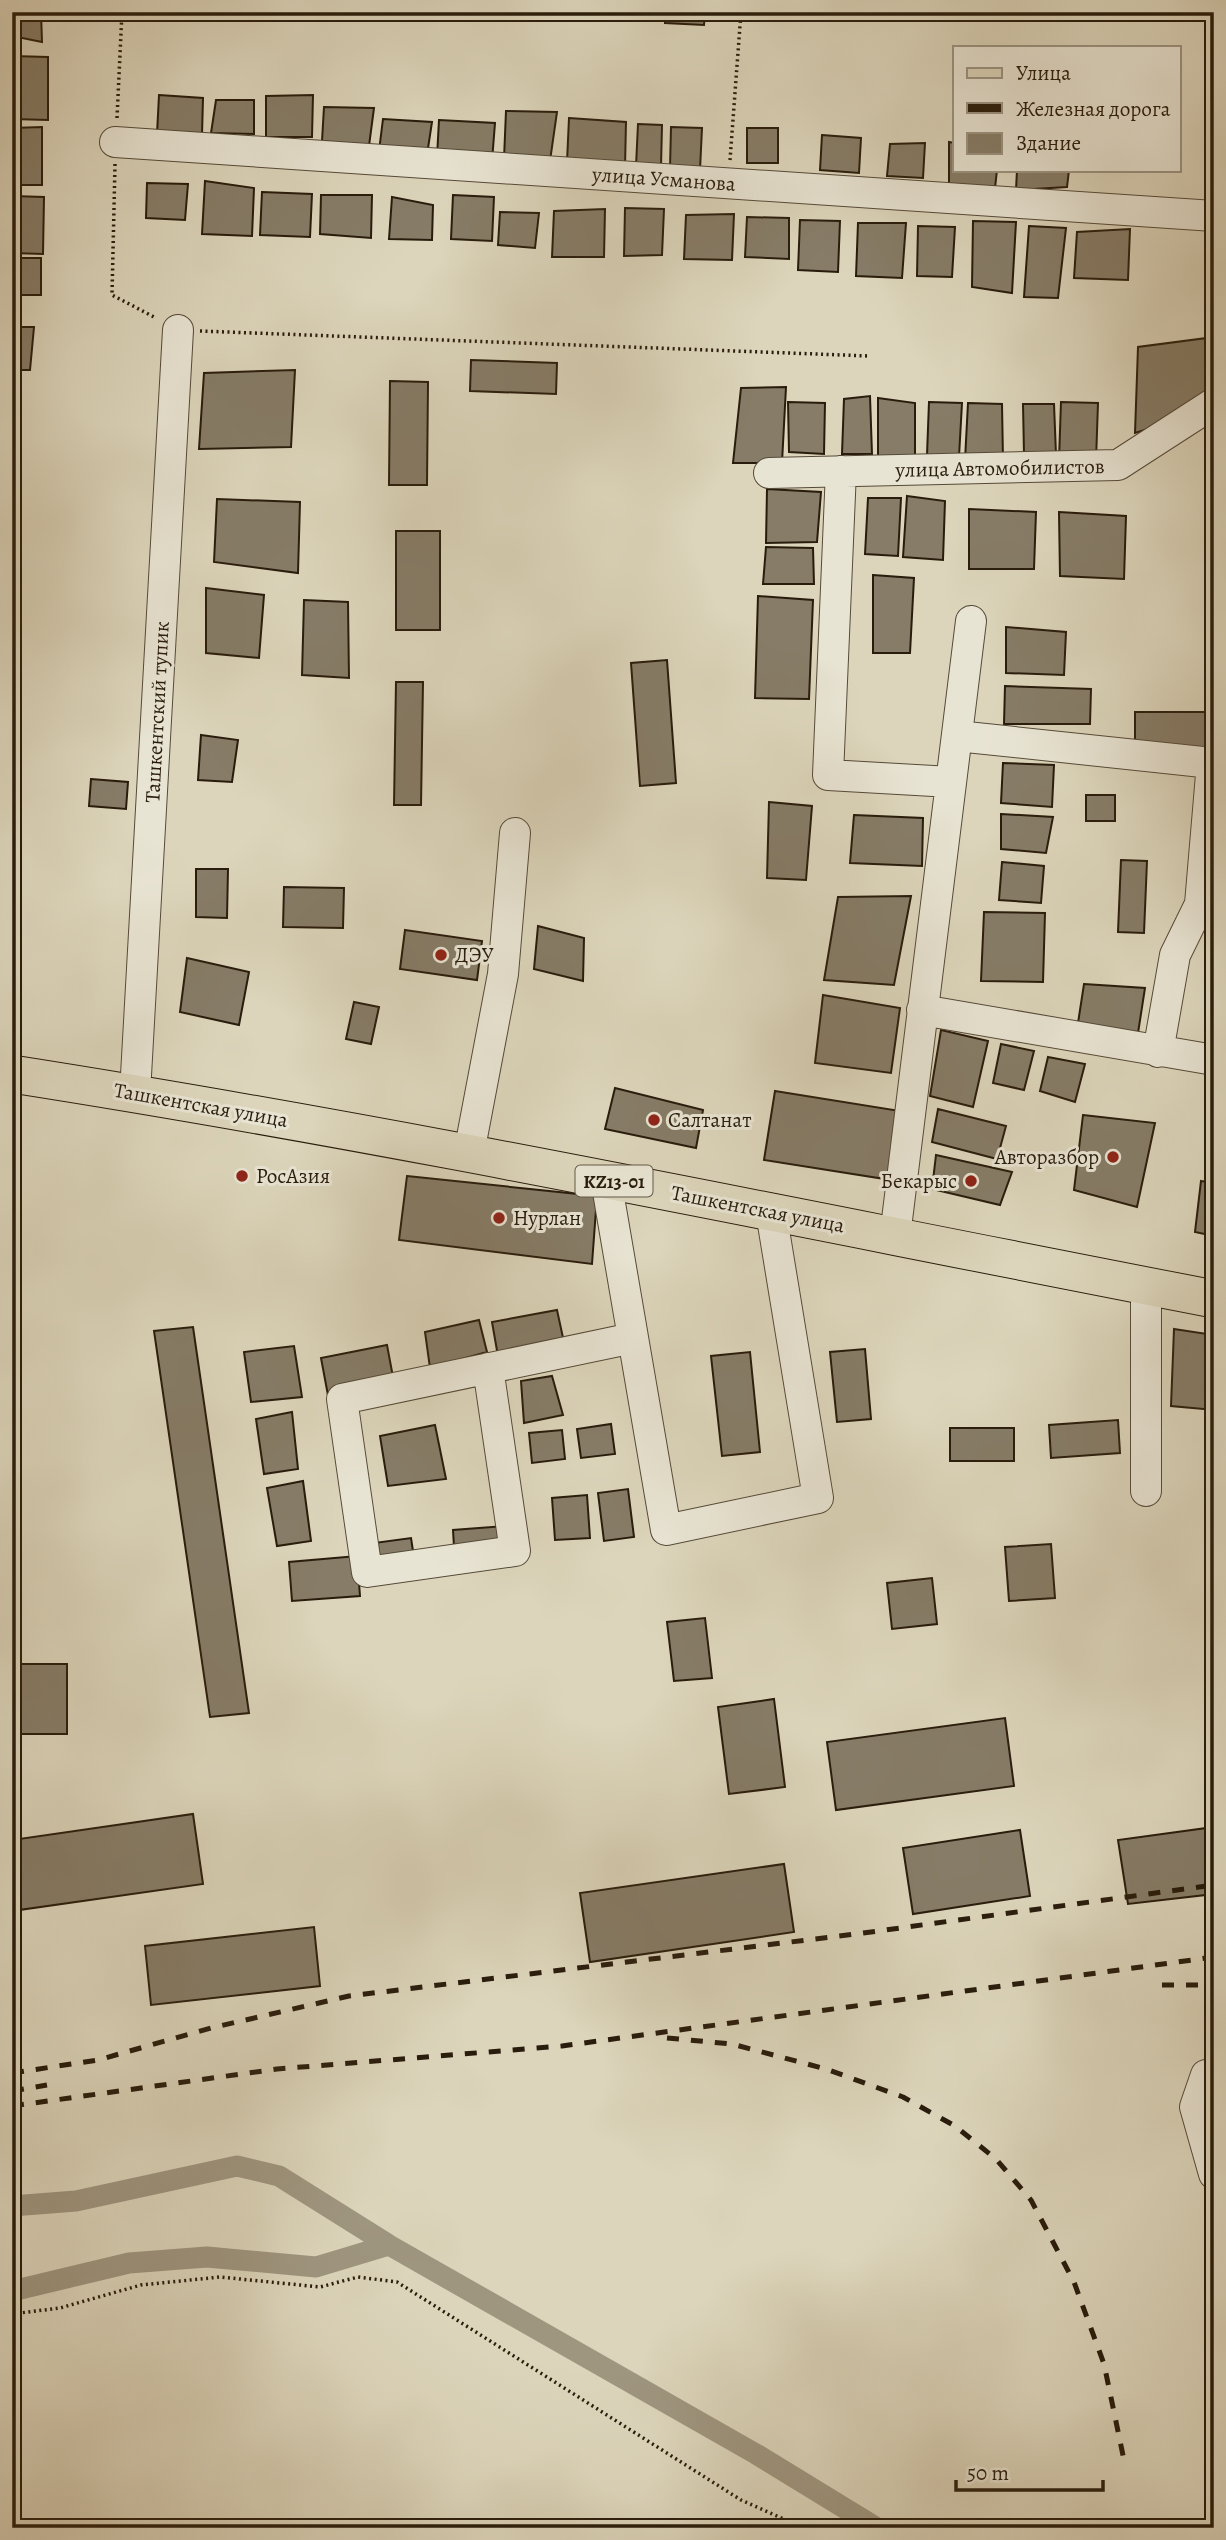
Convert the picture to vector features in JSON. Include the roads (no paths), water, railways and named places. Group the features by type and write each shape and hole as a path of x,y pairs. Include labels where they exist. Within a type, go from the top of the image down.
{"main road":[{"name":"Ташкентская улица","path":"12,1074 135,1093 469,1153 1214,1299"}],"street":[{"name":"улица Усманова","path":"115,142 1214,216"},
{"name":"Ташкентский тупик","path":"135,1093 178,330"},
{"name":"улица Автомобилистов","path":"769,473 1118,465 1214,404"},
{"path":"841,471 828,775 951,782"},
{"path":"895,1236 971,621"},
{"path":"957,736 1212,764 1200,904 1175,955 1158,1052"},
{"path":"469,1153 503,974 515,833"},
{"path":"922,1010 1214,1060"},
{"path":"606,1180 666,1530 818,1498 771,1212"},
{"path":"1146,1286 1146,1490"},
{"path":"488,1368 515,1551 367,1572 342,1399 488,1368 633,1338"},
{"path":"1214,2073 1206,2075 1195,2107 1214,2174"}],"waterway":[{"path":"12,2206 76,2201 237,2166 279,2176 389,2245 756,2454 877,2528"},
{"path":"12,2291 129,2263 207,2257 316,2267 389,2245"}],"railway":[{"path":"12,2073 98,2060 211,2028 349,1996 856,1934 1214,1885"},
{"path":"12,2106 277,2069 562,2046 1214,1957"},
{"path":"1162,1985 1214,1985"},
{"path":"667,2038 732,2044 826,2069 903,2097 955,2126 996,2159 1031,2200 1074,2282 1104,2364 1125,2465"},
{"path":"12,2091 47,2085"}],"place":[{"name":"ДЭУ","path":"441,955"},
{"name":"Салтанат","path":"654,1120"},
{"name":"Авторазбор","path":"1113,1157"},
{"name":"РосАзия","path":"242,1176"},
{"name":"Бекарыс","path":"971,1181"},
{"name":"Нурлан","path":"499,1218"}]}
